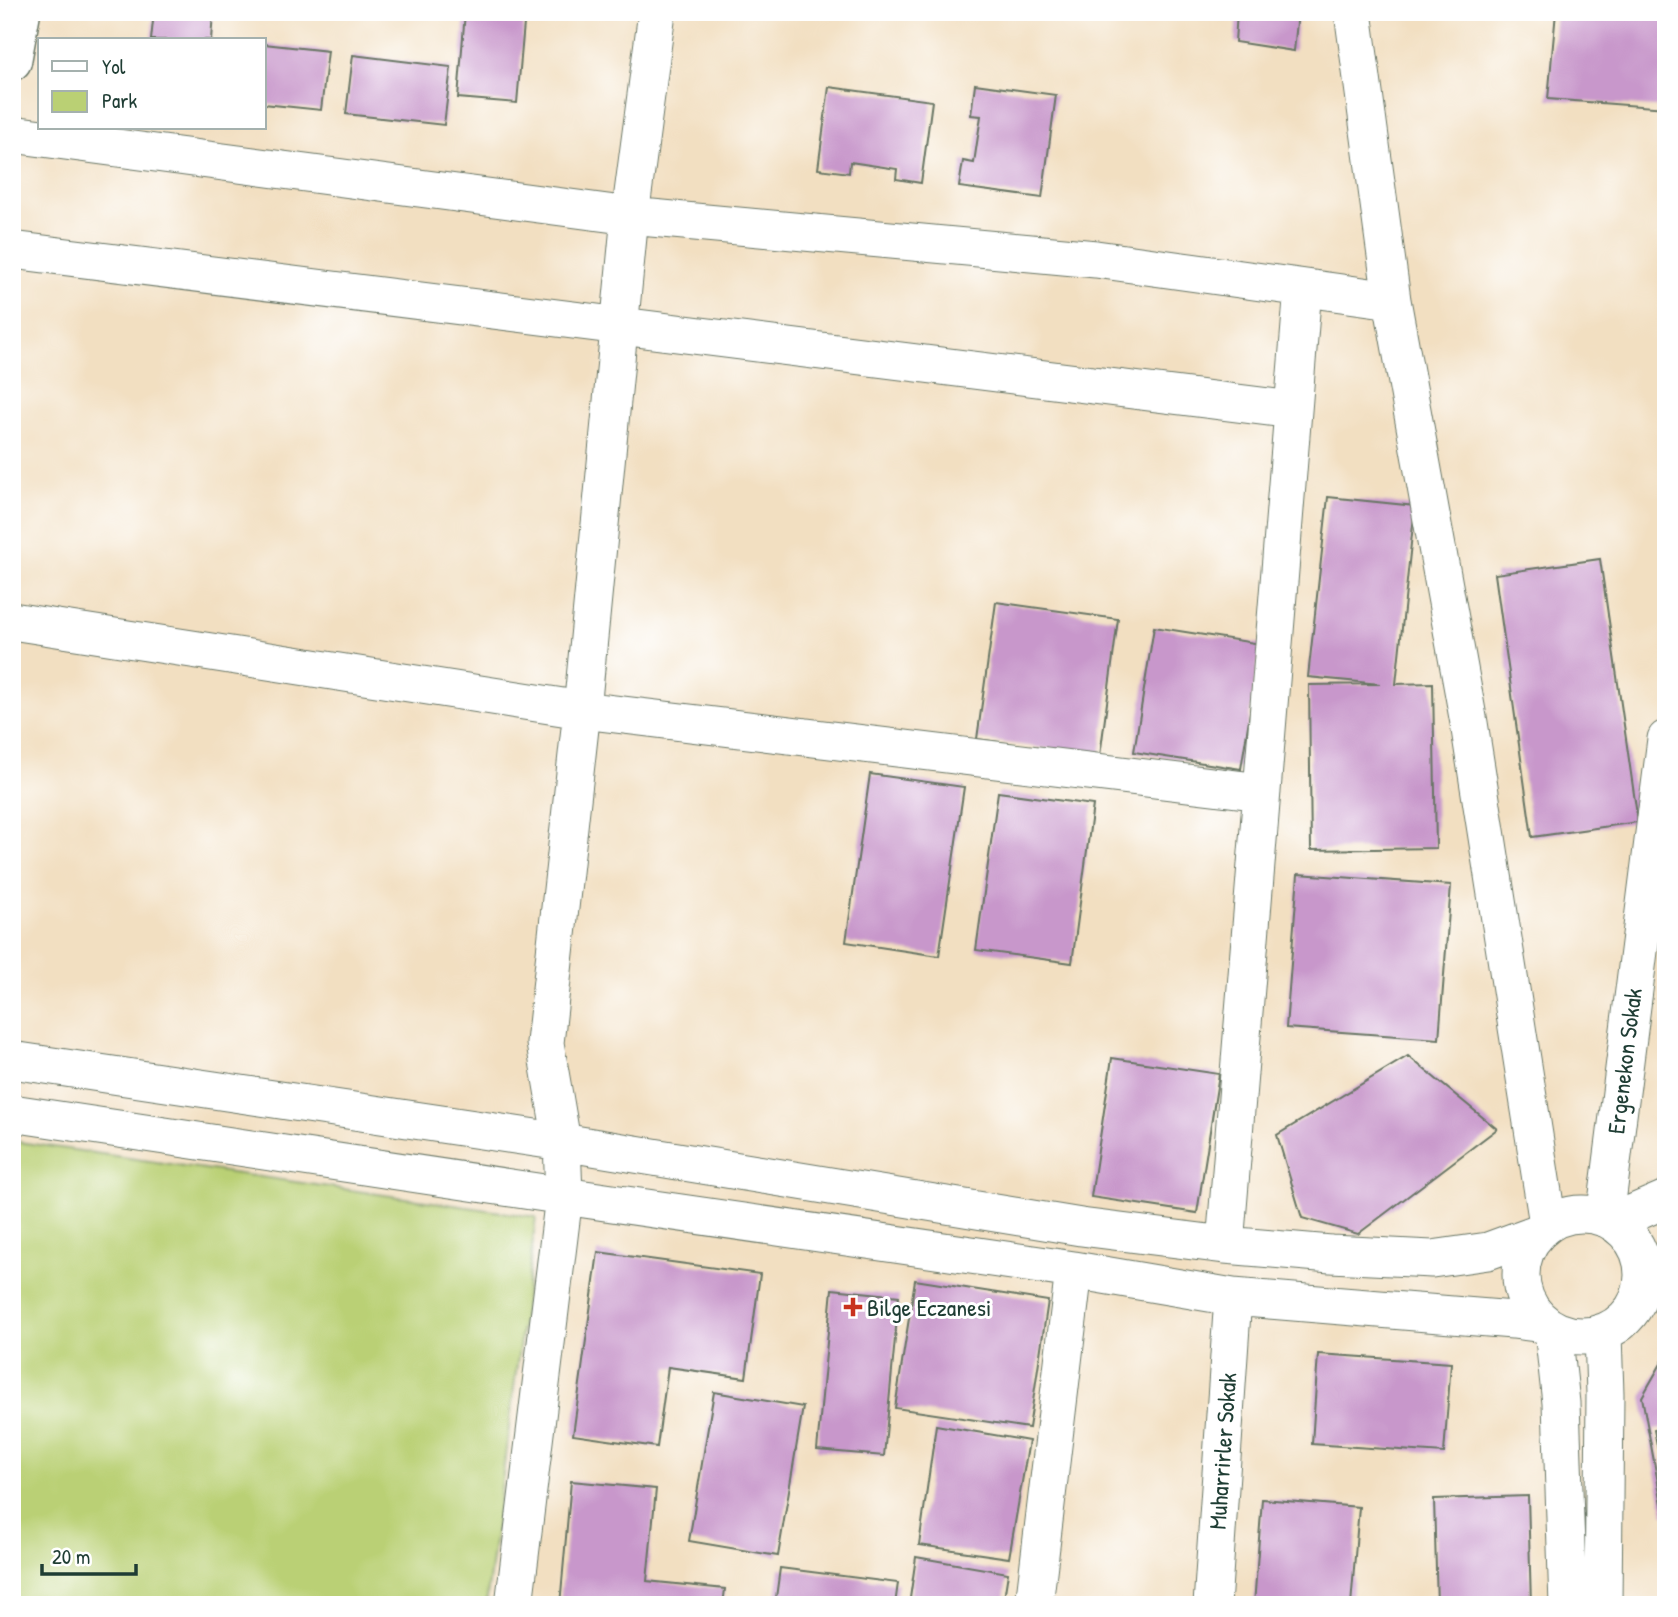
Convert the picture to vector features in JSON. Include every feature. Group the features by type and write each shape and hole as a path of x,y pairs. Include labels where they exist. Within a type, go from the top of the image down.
{"main road":[{"path":"12,61 20,12"}],"street":[{"path":"514,1605 564,1196 562,1142 545,1043 582,710 631,216 657,12"},
{"path":"1353,12 1392,300 1469,723 1542,1229 1527,1247 1521,1264 1520,1281 1532,1312 1549,1327 1561,1403 1568,1605"},
{"path":"12,134 631,216 1096,259 1392,300"},
{"path":"12,250 1293,410"},
{"path":"1225,1245 1303,288"},
{"path":"12,621 582,710 1262,792"},
{"name":"Ergenekon Sokak","path":"1609,1220 1666,738"},
{"path":"12,1059 562,1142 1068,1225 1225,1245 1432,1259 1488,1251 1566,1216 1585,1214 1609,1220 1628,1234 1638,1249 1643,1267 1643,1286 1651,1295 1603,1334 1569,1336 1549,1327 1513,1320 1233,1297 1074,1270 12,1113"},
{"path":"1609,1220 1666,1199"},
{"path":"1034,1605 1074,1270"},
{"name":"Muharrirler Sokak","path":"1212,1605 1233,1297"},
{"path":"1603,1334 1604,1605"}],"green space":[{"path":"12,1141 536,1217 486,1605 12,1605"}],"building":[{"path":"154,12 213,12 211,38 151,38"},
{"path":"465,12 525,12 517,103 458,98"},
{"path":"1237,12 1298,12 1294,51 1235,42"},
{"path":"1556,12 1666,12 1666,108 1548,99"},
{"path":"266,44 328,51 321,110 266,104"},
{"path":"353,55 451,67 444,125 346,114"},
{"path":"975,84 1056,95 1042,198 959,187 963,161 974,163 981,116 971,115"},
{"path":"829,87 932,101 921,183 896,179 897,169 850,162 849,173 818,169"},
{"path":"1328,497 1415,506 1396,684 1433,683 1436,848 1311,850 1309,685 1380,684 1308,677"},
{"path":"1600,559 1638,822 1532,837 1495,574"},
{"path":"996,602 1118,619 1100,756 977,739"},
{"path":"1154,627 1261,644 1241,769 1134,752"},
{"path":"870,774 964,787 939,956 846,942"},
{"path":"998,792 1093,805 1072,963 976,950"},
{"path":"1298,874 1451,885 1439,1039 1286,1028"},
{"path":"1408,1056 1497,1129 1358,1234 1302,1218 1277,1135"},
{"path":"1112,1058 1219,1074 1197,1213 1091,1197"},
{"path":"598,1252 760,1274 746,1378 668,1367 657,1447 573,1435"},
{"path":"915,1280 1048,1301 1029,1428 895,1408"},
{"path":"832,1289 899,1296 884,1456 817,1450"},
{"path":"1318,1354 1451,1363 1444,1453 1312,1444"},
{"path":"1666,1355 1666,1428 1654,1430 1666,1489 1664,1515 1642,1397"},
{"path":"714,1392 803,1407 778,1556 689,1541"},
{"path":"936,1425 1029,1441 1009,1558 919,1545"},
{"path":"571,1481 656,1489 647,1581 725,1589 723,1605 560,1605"},
{"path":"1528,1496 1531,1605 1437,1605 1434,1499"},
{"path":"1262,1499 1359,1507 1351,1605 1254,1605"},
{"path":"916,1557 1008,1573 1003,1605 909,1605"},
{"path":"780,1568 898,1583 895,1605 775,1605"}],"place":[{"name":"Bilge Eczanesi","path":"853,1307"}]}
